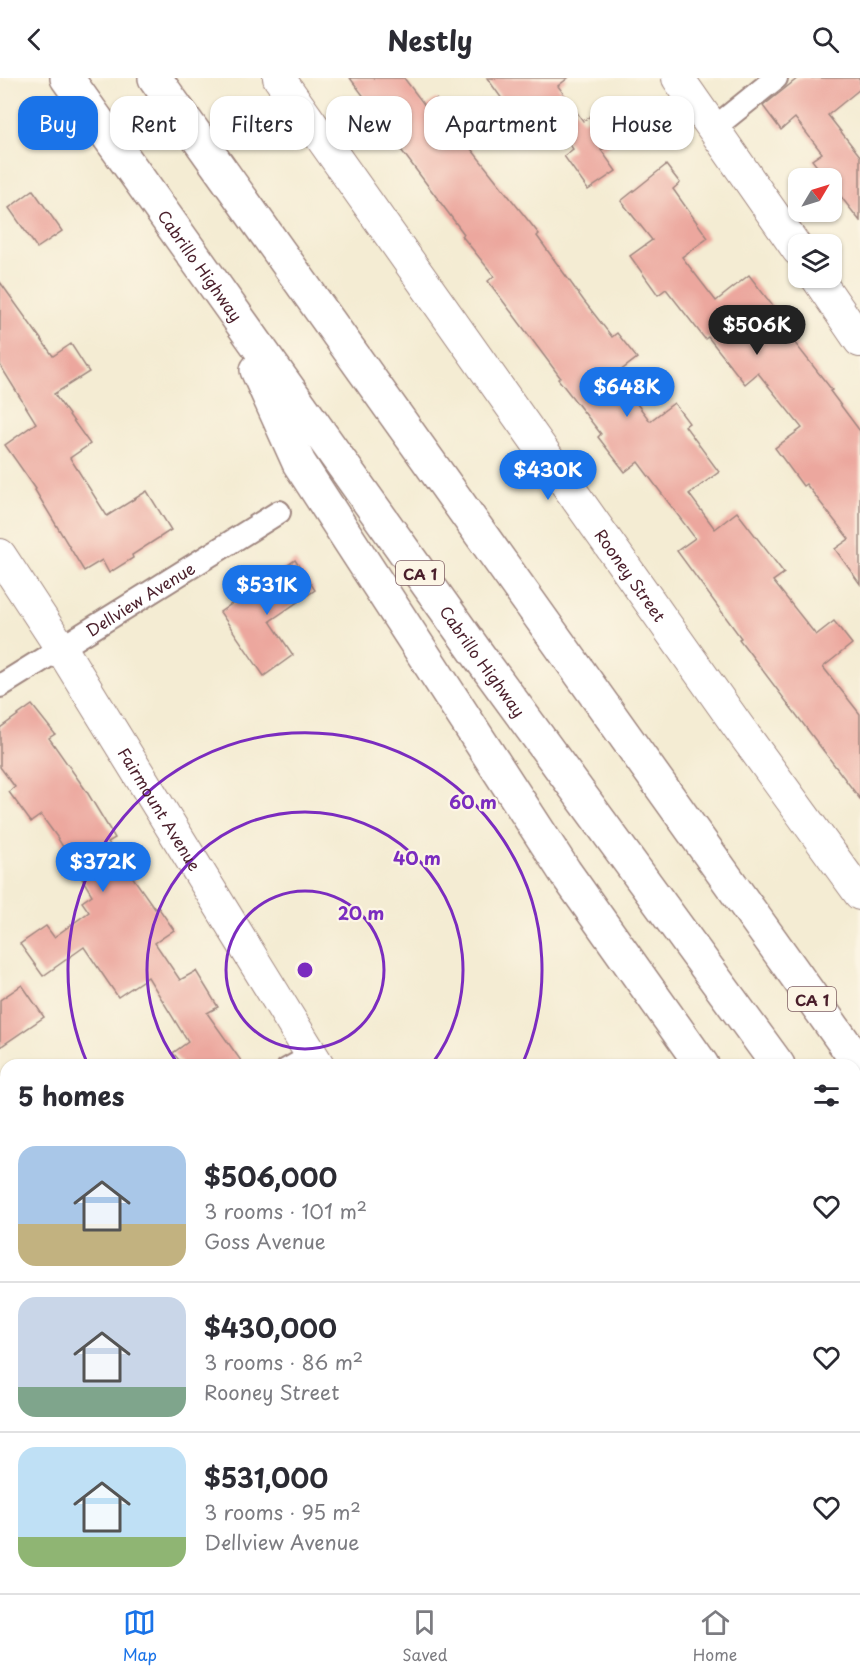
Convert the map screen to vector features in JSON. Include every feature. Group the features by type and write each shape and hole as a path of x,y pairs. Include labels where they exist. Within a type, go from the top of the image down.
{"highway":[{"name":"Cabrillo Highway","path":"67,78 510,699 773,1059"},
{"name":"CA 1","path":"155,78 856,1059"},
{"path":"224,298 299,463 565,872 698,1059"},
{"path":"766,932 860,1029"}],"street":[{"name":"Rooney Street","path":"279,78 737,725 860,894"},
{"path":"678,78 788,235"},
{"path":"714,128 777,78"},
{"path":"824,288 860,341"},
{"name":"Dellview Avenue","path":"0,686 279,512"},
{"name":"Fairmount Avenue","path":"0,555 61,648 302,1059"}],"building":[{"path":"350,78 404,78 424,104 424,150 472,150 539,234 537,236 612,337 617,333 637,358 619,372 628,384 624,387 650,421 674,403 689,423 685,426 719,472 689,494 715,529 737,512 784,573 773,581 816,635 834,621 852,644 823,667 860,714 860,799 739,639 741,638 677,551 695,538 638,462 625,472 598,437 601,434 558,379 560,377 488,281 494,276 462,236 464,234 401,150 412,150 412,96 364,96"},
{"path":"487,78 568,78 558,86 565,96 500,96"},
{"path":"798,78 860,78 860,89 828,115 860,156 860,221 842,198 842,168 818,168 812,160 822,153 795,118 781,130 763,106"},
{"path":"578,114 583,121 590,116 590,150 601,150 616,171 588,190 564,156 572,150 578,150"},
{"path":"666,165 680,183 673,189 708,238 682,257 716,301 749,275 791,330 787,333 832,390 830,391 860,431 860,584 835,549 849,539 806,484 803,486 775,448 802,428 758,373 745,384 708,337 705,339 666,289 658,295 630,256 652,240 621,201"},
{"path":"33,190 62,231 37,248 9,208"},
{"path":"0,282 53,356 71,344 89,372 54,394 90,444 70,458 107,516 147,491 171,530 109,573 102,560 84,571 36,489 5,445 36,423 0,365"},
{"path":"295,560 315,590 270,621 293,655 264,676 220,612"},
{"path":"32,705 55,734 49,738 87,792 115,838 108,842 155,909 158,907 174,930 155,943 180,980 196,971 218,1007 207,1013 240,1059 178,1059 173,1053 188,1042 148,977 118,997 84,947 43,976 20,944 46,926 54,937 89,912 82,902 92,895 41,815 31,822 9,792 15,787 0,767 0,728"},
{"path":"22,985 44,1017 0,1047 0,1000"}]}
